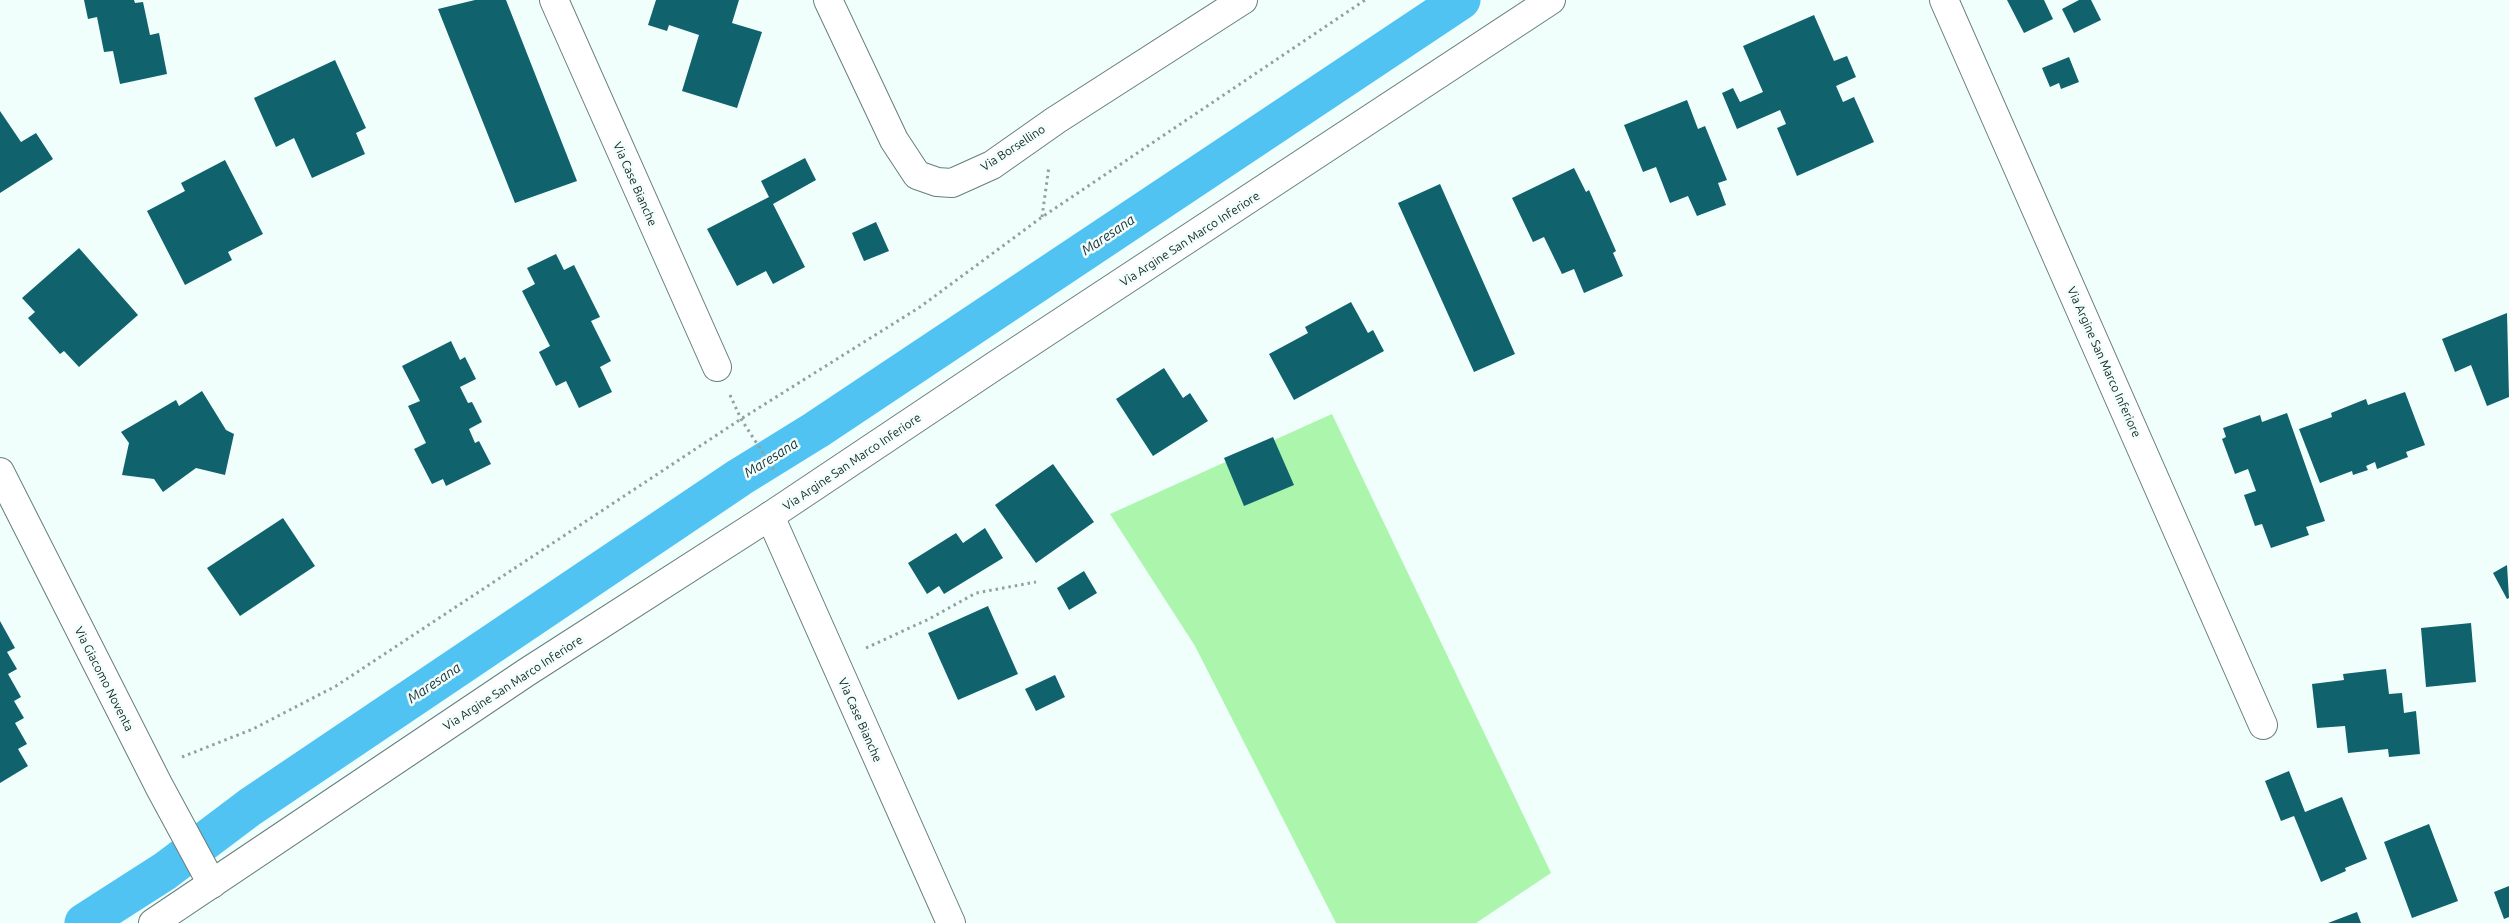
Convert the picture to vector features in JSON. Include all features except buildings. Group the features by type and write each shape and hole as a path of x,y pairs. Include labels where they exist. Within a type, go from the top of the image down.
{"street":[{"name":"Via Case Bianche","path":"554,0 717,367"},
{"name":"Via Borsellino","path":"828,0 894,140 917,175 937,182 952,184 992,165 1056,120 1243,0"},
{"name":"Via Argine San Marco Inferiore","path":"153,923 207,876 770,516 1551,0"},
{"name":"Via Argine San Marco Inferiore","path":"1944,0 2263,725"},
{"name":"Via Giacomo Noventa","path":"0,472 9,519 155,778 207,876"},
{"name":"Via Case Bianche","path":"770,516 951,923"}],"path":[{"path":"155,778 336,686 740,419 920,307 1042,217 1365,0"},
{"path":"1042,217 1056,120"},
{"path":"717,367 740,419 750,431 777,474"},
{"path":"834,663 929,619 976,593 1036,582"}],"green space":[{"path":"1332,414 1551,873 1476,923 1336,923 1195,646 1110,514"}],"waterway":[{"name":"Maresana","path":"84,923 165,871 250,807 740,477 816,430 1461,0"}]}
